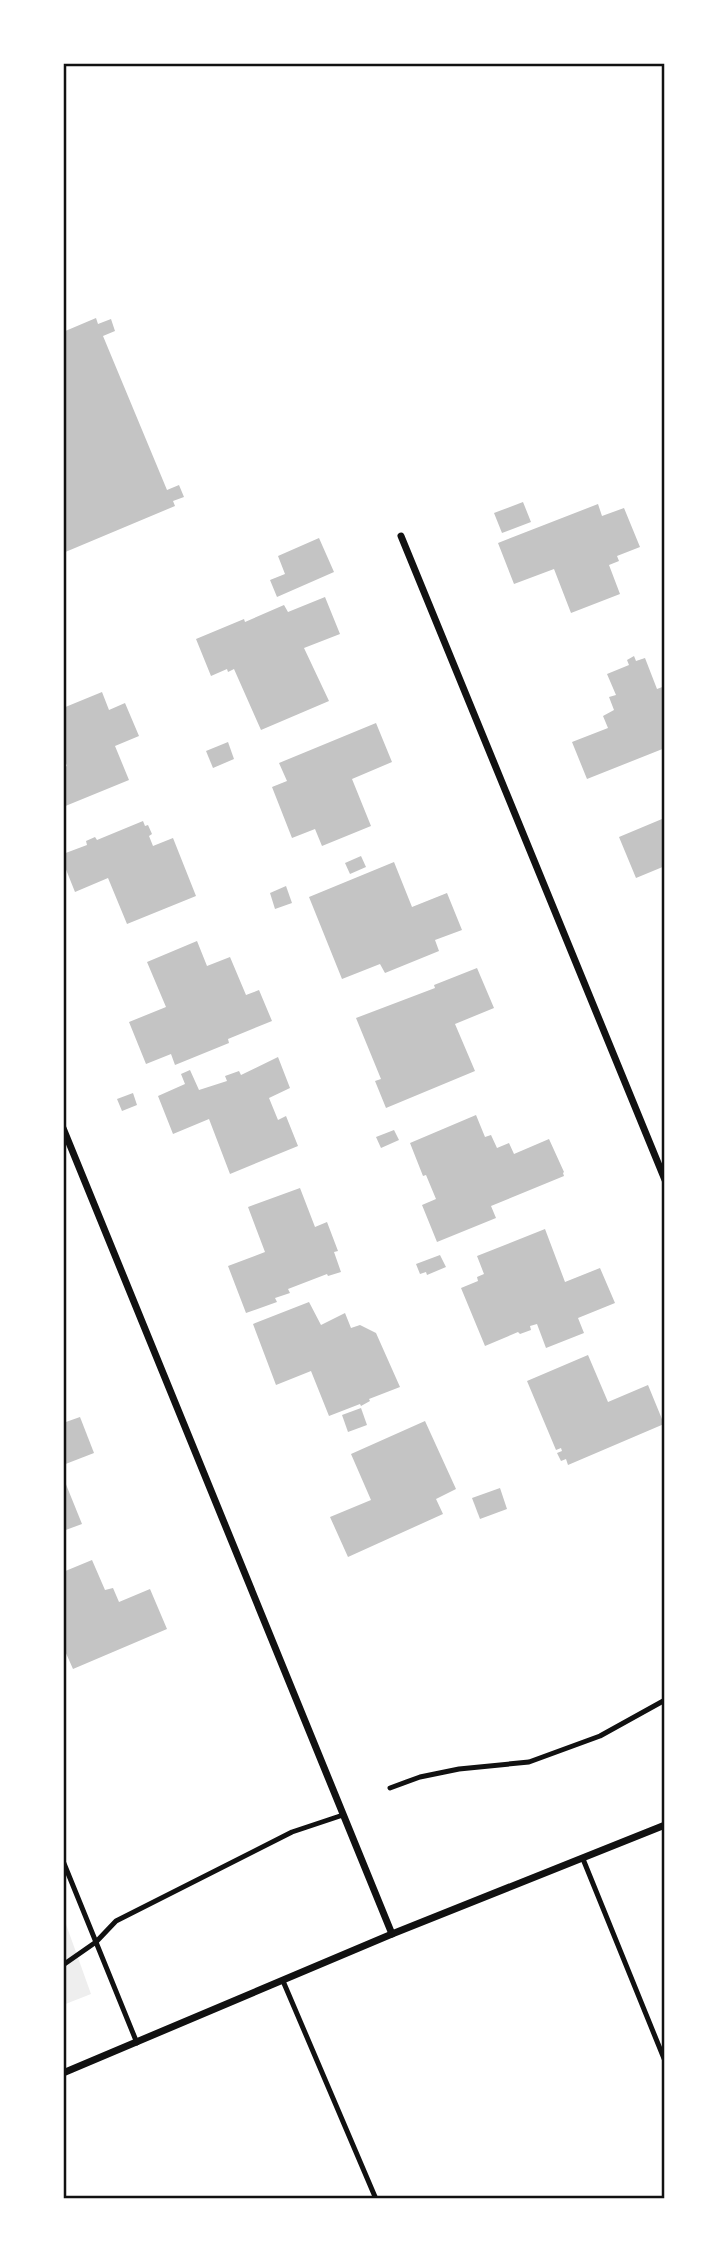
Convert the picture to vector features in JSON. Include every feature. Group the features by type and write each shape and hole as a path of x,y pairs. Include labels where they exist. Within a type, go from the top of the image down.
{"street":[{"path":"401,536 665,1180"},
{"path":"63,1128 391,1934"},
{"path":"63,2073 391,1934 665,1825"}],"lane":[{"path":"390,1788 420,1777 459,1769 530,1762 600,1736 665,1700"},
{"path":"63,1965 96,1942 116,1921 292,1832 343,1815"},
{"path":"583,1859 665,2061"},
{"path":"63,1861 137,2043"},
{"path":"283,1981 376,2199"}],"shaded area":[{"path":"63,1916 91,1994 63,2005"}],"building":[{"path":"96,318 98,324 111,319 115,331 103,336 167,490 179,485 184,497 173,501 175,506 63,553 63,332"},
{"path":"523,502 531,522 502,533 494,513"},
{"path":"598,504 602,516 624,508 640,547 617,556 619,561 609,565 620,594 571,613 554,569 514,584 498,543"},
{"path":"319,538 334,572 277,597 270,580 285,574 278,556"},
{"path":"325,597 340,634 304,648 329,701 261,730 234,669 211,676 196,639 284,605 288,612"},
{"path":"634,656 636,661 645,658 657,689 665,686 665,748 587,779 572,742 608,728 603,716 614,710 609,697 616,695 607,674 629,665 627,660"},
{"path":"102,692 109,710 125,703 139,736 115,746 129,780 63,807 63,768 67,766 63,755 63,708"},
{"path":"376,723 392,762 352,779 371,826 322,846 315,829 292,838 272,787 287,781 279,763"},
{"path":"228,742 234,759 213,768 206,751"},
{"path":"662,819 665,821 665,866 636,878 619,837"},
{"path":"143,821 152,834 149,836 153,846 173,838 196,896 127,924 108,878 75,892 63,862 63,854 87,845 86,841 95,837 97,840"},
{"path":"361,856 366,867 350,874 345,863"},
{"path":"394,862 412,907 447,893 462,930 435,940 439,951 385,973 380,964 342,979 309,897"},
{"path":"286,886 292,903 275,909 270,893"},
{"path":"197,941 207,966 230,957 246,995 259,990 272,1021 228,1039 229,1043 175,1065 171,1054 146,1064 129,1022 166,1007 147,962"},
{"path":"477,968 494,1008 455,1024 475,1071 386,1108 375,1081 381,1079 356,1018 435,988 434,985"},
{"path":"278,1057 290,1088 269,1098 278,1120 286,1116 298,1146 230,1174 209,1119 173,1134 158,1096 185,1084 181,1074 190,1070 199,1090 227,1081 225,1076 239,1071 241,1075"},
{"path":"133,1093 137,1105 122,1111 117,1099"},
{"path":"476,1115 485,1137 491,1135 497,1148 509,1143 514,1154 549,1139 564,1176 491,1206 496,1218 437,1242 422,1205 436,1199 426,1175 423,1176 410,1143"},
{"path":"394,1130 399,1140 381,1148 376,1137"},
{"path":"300,1188 315,1227 327,1222 338,1251 334,1252 341,1272 328,1276 327,1274 288,1289 290,1293 275,1298 277,1302 246,1313 228,1266 265,1252 248,1207"},
{"path":"545,1229 565,1282 600,1268 615,1303 578,1318 584,1333 546,1348 537,1324 530,1326 531,1330 520,1334 518,1332 485,1346 461,1288 478,1281 477,1277 484,1274 477,1256"},
{"path":"440,1255 446,1267 427,1275 426,1272 420,1274 416,1264"},
{"path":"309,1302 321,1325 345,1313 351,1328 360,1325 376,1333 400,1387 369,1399 370,1401 361,1406 360,1404 329,1416 311,1371 276,1385 253,1324"},
{"path":"588,1355 608,1402 648,1385 664,1424 568,1465 566,1459 561,1461 557,1453 562,1451 561,1448 556,1450 527,1381"},
{"path":"361,1408 367,1425 348,1432 342,1415"},
{"path":"80,1417 94,1453 63,1465 63,1423"},
{"path":"425,1421 456,1489 436,1499 443,1514 348,1557 330,1517 371,1500 351,1454"},
{"path":"63,1477 82,1524 63,1531"},
{"path":"500,1488 507,1509 480,1519 472,1498"},
{"path":"92,1560 105,1590 113,1588 119,1602 150,1589 167,1629 73,1669 65,1651 63,1652 63,1572"}]}
